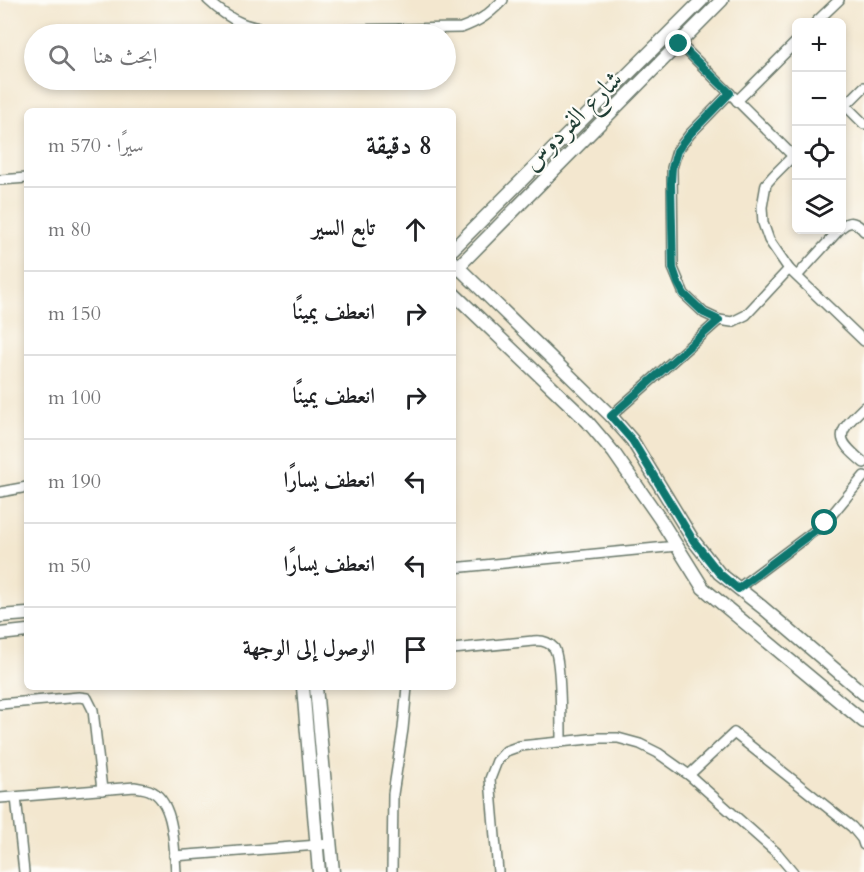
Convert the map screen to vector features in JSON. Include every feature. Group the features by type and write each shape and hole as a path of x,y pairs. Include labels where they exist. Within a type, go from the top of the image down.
{"street":[{"path":"208,0 217,9 242,24"},
{"path":"456,28 479,21 502,0"},
{"name":"شارع الفردوس","path":"456,246 702,0"},
{"name":"شارع الفردوس","path":"456,266 474,251 722,0"},
{"path":"820,18 838,0"},
{"path":"669,33 792,151"},
{"path":"792,45 690,134 677,151 671,183 673,268 684,294 704,313 719,320 732,322 746,315 834,234"},
{"path":"846,105 864,87"},
{"path":"846,109 864,123"},
{"path":"792,157 766,184 762,207 763,223 769,240 793,272 864,340"},
{"path":"0,180 24,178"},
{"path":"846,224 852,222 864,231"},
{"path":"462,240 474,251"},
{"path":"456,268 487,295 611,416 632,440 693,540 719,573 864,694"},
{"path":"456,295 587,421 614,453 660,519 703,588 864,722"},
{"path":"472,311 477,300 487,295"},
{"path":"611,416 719,320"},
{"path":"864,407 843,430 842,439 846,448 864,464"},
{"path":"738,589 825,523 864,476"},
{"path":"0,492 24,488"},
{"path":"456,568 677,546"},
{"path":"0,616 24,614"},
{"path":"0,634 24,631"},
{"path":"456,649 542,640 553,647 556,653 559,679 561,742"},
{"path":"86,690 87,699 93,710 102,790"},
{"path":"303,690 319,872"},
{"path":"316,690 333,872"},
{"path":"392,872 393,794 403,729 406,690"},
{"path":"0,704 79,697 87,699"},
{"path":"689,775 735,733 852,827 864,845"},
{"path":"498,872 490,779 497,761 506,751 520,746 599,738 618,738 640,744 658,753 689,775 777,853 794,872"},
{"path":"309,762 323,760"},
{"path":"0,798 135,787 148,789 161,800 171,821 176,872"},
{"path":"16,797 24,872"},
{"path":"174,856 331,844"}],"route":[{"path":"679,44 730,93 690,134 677,151 671,183 673,268 678,283 684,294 704,313 719,320 611,416 632,440 693,540 719,573 738,589 825,523"}]}
